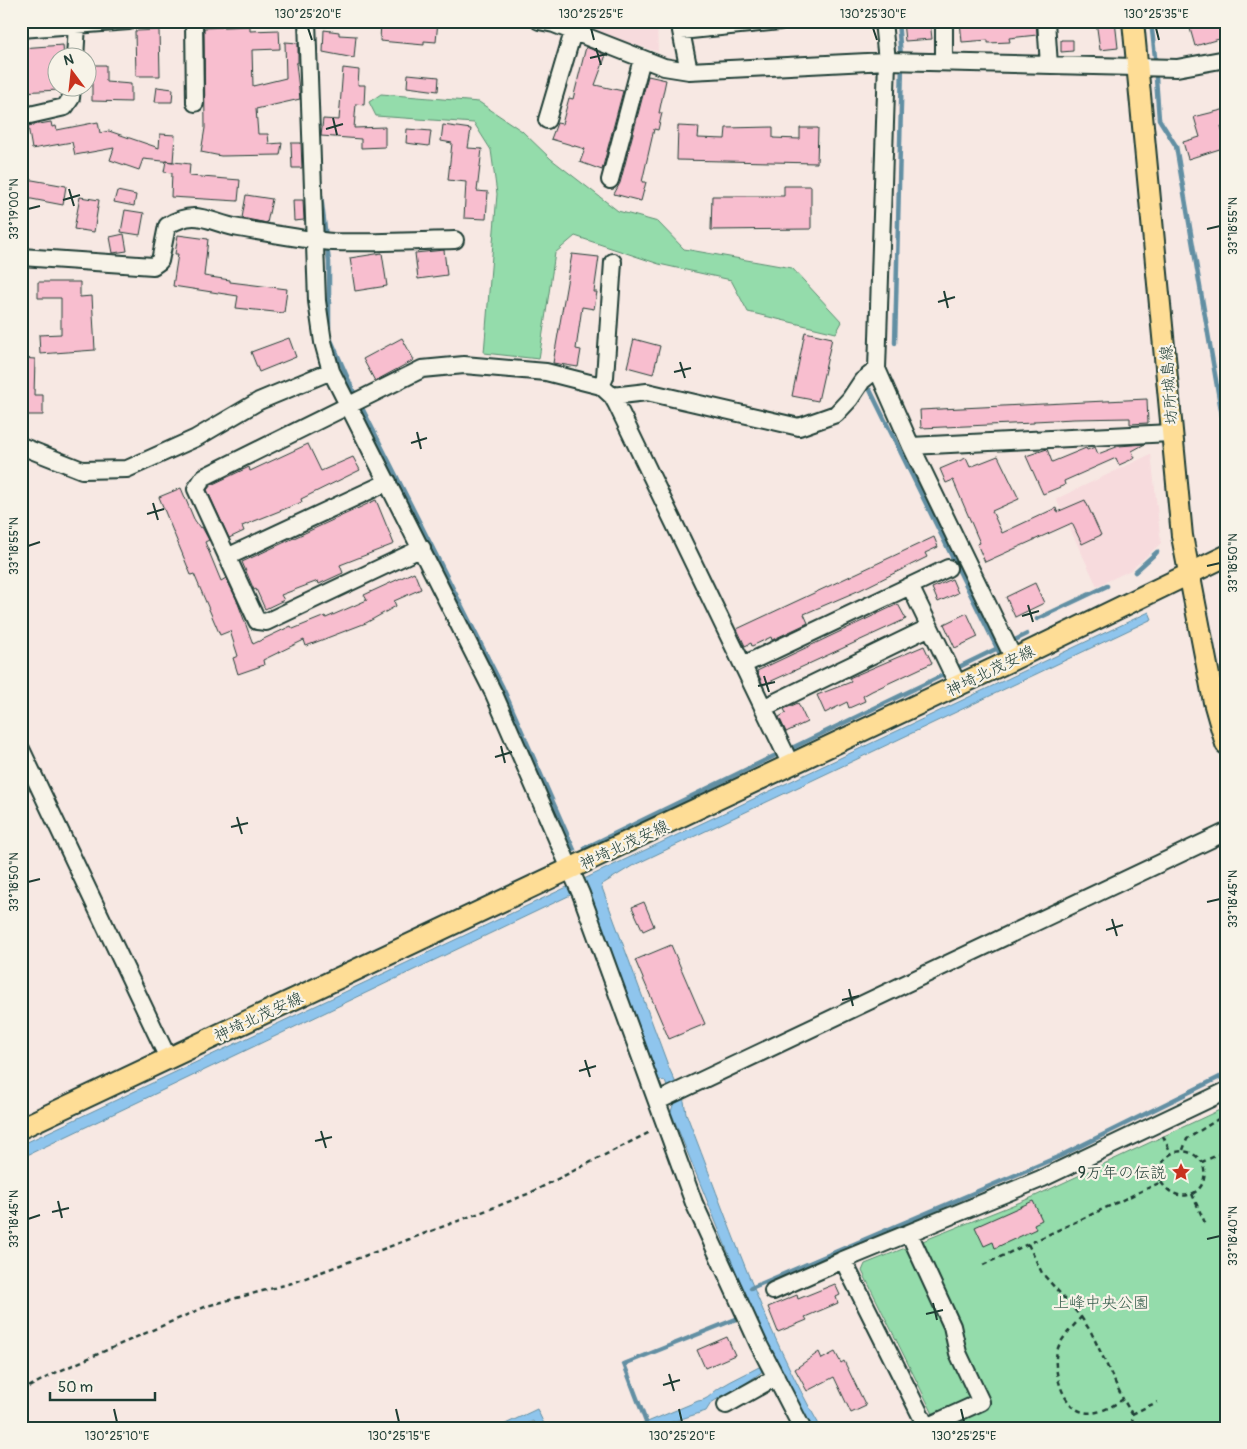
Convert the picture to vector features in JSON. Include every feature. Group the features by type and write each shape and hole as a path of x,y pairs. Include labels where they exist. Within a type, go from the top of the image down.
{"main road":[{"name":"坊所城島線","path":"1133,21 1169,383 1171,433 1182,536 1214,702 1226,744"},
{"name":"神埼北茂安線","path":"21,1128 168,1058 575,882 791,765 1226,556"}],"street":[{"path":"21,29 129,21"},
{"path":"194,21 195,102"},
{"path":"307,21 318,309 323,342 331,371 494,694 575,882 658,1101 694,1203 802,1428"},
{"path":"539,21 664,67 689,71 887,61 1177,68 1226,59"},
{"path":"689,71 681,31 780,21"},
{"path":"883,21 887,61 877,369 911,446 1014,659"},
{"path":"944,21 944,62"},
{"path":"1046,21 1049,65"},
{"path":"76,48 77,25"},
{"path":"547,120 573,32"},
{"path":"610,180 642,59"},
{"path":"21,117 65,107 71,98"},
{"path":"21,257 153,266 160,261 167,226 178,218 190,216 205,217 231,227 332,242 455,240"},
{"path":"613,262 605,376 607,391 791,765"},
{"path":"422,548 266,622 257,621 196,489 204,477 422,370 464,365 546,372 607,391 647,392 799,427 836,414 850,400 862,381 877,369"},
{"path":"21,446 82,470 127,469 196,438 259,401 331,371"},
{"path":"911,446 1171,433"},
{"path":"227,557 388,482"},
{"path":"742,665 948,568"},
{"path":"910,586 958,685"},
{"path":"763,708 930,627"},
{"path":"21,749 168,1058"},
{"path":"658,1101 1226,832"},
{"path":"773,1291 909,1232 1043,1178 1226,1091"},
{"path":"843,1260 926,1428 981,1402 958,1353 952,1326 909,1232"},
{"path":"726,1405 776,1377"}],"path":[{"path":"1184,1150 1187,1139 1226,1114"},
{"path":"21,1391 55,1373 207,1306 292,1283 506,1202 666,1124"},
{"path":"1184,1150 1197,1156 1202,1162 1205,1176 1203,1183 1192,1194 1177,1195 1165,1188 1161,1182 1160,1169 1162,1162 1171,1153 1184,1150"},
{"path":"1202,1162 1226,1152"},
{"path":"983,1265 1161,1182"},
{"path":"1192,1194 1206,1225"},
{"path":"1028,1244 1042,1273 1081,1317 1091,1332 1132,1414 1133,1428"},
{"path":"1081,1317 1059,1345 1054,1364 1062,1391 1074,1410 1083,1413 1108,1410 1123,1399"},
{"path":"1132,1414 1157,1402"}],"shaded area":[{"path":"562,21 657,21 658,52"},
{"path":"1151,454 1161,543 1131,570 1097,586 1056,499"}],"green space":[{"path":"381,94 479,102 522,131 551,159 618,211 658,222 684,249 792,268 842,322 836,333 748,312 731,280 659,264 575,236 555,253 539,359 484,353 497,194 491,150 474,123 376,116 369,102"},
{"name":"上峰中央公園","path":"1226,1107 1226,1428 940,1428 862,1271 865,1264 1033,1197"}],"water":[{"path":"1149,612 1152,619 632,866 601,885 669,1068 684,1101 686,1113 764,1313 821,1428 810,1428 752,1311 671,1112 673,1105 665,1081 659,1080 586,889 21,1158 21,1145"},
{"path":"761,1366 763,1371 728,1396 722,1396 711,1403 706,1411 653,1428 633,1428 705,1399 726,1384"},
{"path":"537,1409 546,1428 537,1428 533,1421 518,1428 497,1428"}],"building":[{"path":"381,21 438,21 436,42 424,41 424,45 380,41"},
{"path":"930,21 932,39 905,41 903,22"},
{"path":"960,21 1036,21 1037,35 1009,38 1010,42 988,43 988,40 962,42"},
{"path":"1096,21 1115,21 1118,48 1100,50"},
{"path":"1201,21 1226,21 1226,37 1195,46 1189,25"},
{"path":"250,26 250,31 279,30 280,49 252,50 253,86 286,78 285,42 298,43 298,63 296,63 300,99 256,109 258,134 268,134 269,144 282,143 280,155 221,156 201,152 205,128 204,28"},
{"path":"159,30 160,76 136,76 135,31"},
{"path":"324,30 339,32 339,35 356,36 354,58 323,52"},
{"path":"1061,40 1073,40 1073,51 1061,52"},
{"path":"63,45 63,48 48,48 48,91 21,92 21,48"},
{"path":"586,47 606,55 595,85 623,91 602,170 580,162 585,149 551,139 557,123 562,124 569,98 573,99"},
{"path":"98,65 106,65 106,82 131,84 131,102 92,101 92,98 98,98"},
{"path":"343,68 359,70 358,85 365,85 364,105 356,104 354,128 385,127 385,147 361,148 361,139 321,136 323,119 339,120"},
{"path":"408,74 439,77 438,91 407,87"},
{"path":"648,76 666,80 659,113 662,113 658,130 654,129 642,182 646,182 641,201 614,194 620,183"},
{"path":"157,87 173,89 172,102 155,102"},
{"path":"1226,109 1226,125 1221,126 1226,147 1188,159 1183,142 1200,137 1194,117"},
{"path":"51,122 52,127 56,126 57,130 98,122 100,133 109,131 159,148 160,134 175,135 173,162 143,159 139,170 110,160 114,148 75,155 72,142 32,149 28,126"},
{"path":"443,125 471,129 468,148 482,149 477,191 488,192 486,219 464,218 466,182 448,180 452,143 441,141"},
{"path":"678,126 699,127 698,138 725,139 726,128 773,127 773,138 800,139 800,128 818,128 817,163 677,160"},
{"path":"407,129 431,131 429,146 406,143"},
{"path":"291,143 301,143 302,168 292,168"},
{"path":"166,161 190,164 189,176 240,180 238,201 171,197 172,173 164,172"},
{"path":"21,178 66,186 63,205 21,197"},
{"path":"784,186 811,186 811,229 711,230 712,196 784,196"},
{"path":"117,191 136,195 134,206 114,202"},
{"path":"246,195 272,199 267,223 242,218"},
{"path":"80,197 99,200 94,232 74,229"},
{"path":"293,200 303,200 304,220 294,221"},
{"path":"125,210 144,213 140,235 121,232"},
{"path":"124,234 127,251 113,253 110,237"},
{"path":"178,235 208,239 204,276 230,280 230,282 287,289 284,313 236,308 238,296 173,286 178,254 175,254"},
{"path":"444,250 447,275 418,279 415,253"},
{"path":"382,253 387,286 355,291 350,258"},
{"path":"572,254 599,257 594,292 597,292 594,309 582,307 576,349 581,350 578,367 553,363"},
{"path":"38,282 80,282 80,297 92,296 95,350 40,354 39,335 61,334 61,298 38,298"},
{"path":"805,332 832,338 818,401 792,396"},
{"path":"289,338 296,357 259,372 251,352"},
{"path":"402,338 414,360 375,381 363,359"},
{"path":"634,339 660,346 653,374 627,367"},
{"path":"21,358 35,359 34,395 43,395 43,415 21,415"},
{"path":"1147,399 1148,423 1130,424 1130,418 1074,419 1034,421 1034,423 921,428 920,410"},
{"path":"308,444 321,471 353,457 360,470 301,499 302,502 242,526 244,531 229,538 207,490 211,485 249,467 250,471"},
{"path":"1145,444 1132,451 1135,458 1119,465 1116,458 1064,481 1065,485 1043,494 1026,456 1047,449 1052,462 1086,448 1087,450 1095,447 1098,454 1119,446"},
{"path":"998,456 1019,499 992,511 1002,533 1056,508 1057,512 1085,500 1101,535 1082,544 1072,523 985,562 977,544 980,543 953,480 946,483 940,469 966,458 970,467"},
{"path":"181,488 194,519 200,528 202,527 209,540 205,542 221,581 226,578 236,598 253,644 291,626 293,629 325,616 326,618 367,600 364,595 414,572 421,589 394,601 396,606 366,623 306,646 304,640 263,660 264,665 238,674 233,658 238,656 230,631 220,635 194,574 191,575 159,497"},
{"path":"376,500 394,544 340,565 343,573 319,584 318,581 281,595 284,600 265,609 256,589 254,590 242,562"},
{"path":"934,537 938,547 925,553 927,557 860,590 804,614 808,623 772,640 771,637 752,646 751,643 745,646 737,629"},
{"path":"952,579 958,593 938,602 932,588"},
{"path":"1035,583 1044,603 1015,617 1006,597"},
{"path":"898,604 906,619 763,685 757,671"},
{"path":"967,613 978,637 955,648 944,624"},
{"path":"924,646 932,663 863,696 865,701 849,708 847,702 825,713 817,695 851,682 849,678"},
{"path":"798,703 807,722 786,732 779,717 786,713 784,709"},
{"path":"644,902 654,926 643,931 632,907"},
{"path":"671,945 705,1024 669,1039 635,960"},
{"path":"1033,1201 1042,1220 1034,1224 1036,1229 995,1248 993,1242 984,1246 975,1227"},
{"path":"835,1284 840,1295 836,1297 838,1303 805,1317 807,1320 778,1332 768,1307 797,1295 798,1299"},
{"path":"727,1337 735,1355 705,1368 697,1350"},
{"path":"819,1352 822,1359 835,1352 841,1363 844,1361 866,1406 851,1413 834,1377 807,1391 795,1369"}],"waterway":[{"path":"898,21 901,57"},
{"path":"1151,21 1155,57"},
{"path":"895,343 902,65"},
{"path":"1156,78 1159,119 1176,146 1226,439"},
{"path":"321,196 329,262 329,328"},
{"path":"330,338 356,397"},
{"path":"870,390 999,652"},
{"path":"360,404 502,686 574,850"},
{"path":"1135,572 1157,552"},
{"path":"1037,619 1107,586"},
{"path":"1013,641 1027,634"},
{"path":"959,667 1000,647"},
{"path":"794,747 943,675"},
{"path":"585,848 774,756"},
{"path":"751,1288 1060,1156 1226,1074"},
{"path":"646,1422 624,1364 736,1319"}],"place":[{"name":"9万年の伝説","path":"1181,1172"}]}
